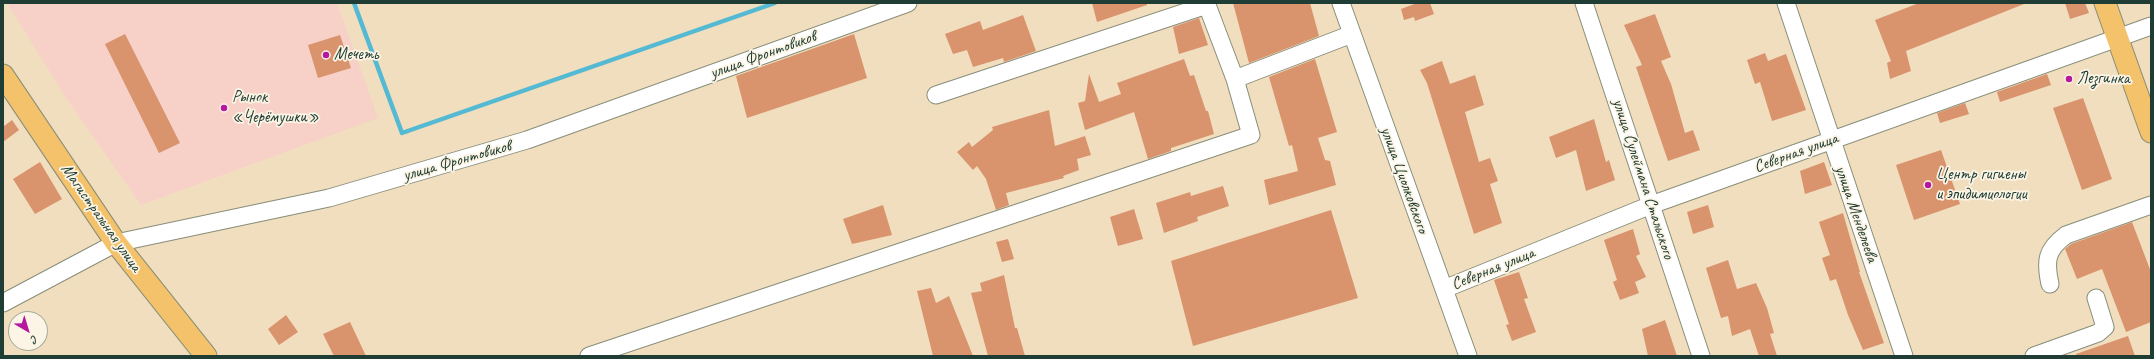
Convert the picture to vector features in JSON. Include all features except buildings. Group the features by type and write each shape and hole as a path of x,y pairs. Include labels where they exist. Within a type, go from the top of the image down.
{"main road":[{"path":"2105,3 2151,132"},
{"name":"Магистральная улица","path":"3,76 116,243 206,356"}],"street":[{"name":"улица Фронтовиков","path":"3,303 116,243 329,198 527,140 908,3"},
{"name":"улица Циолковского","path":"1341,3 1468,356"},
{"name":"улица Сулеймана Стальского","path":"1584,3 1701,356"},
{"name":"улица Менделеева","path":"1786,3 1830,140 1904,356"},
{"path":"589,356 1251,135 1235,79 1207,5 936,95"},
{"name":"Северная улица","path":"1444,289 1651,205 2151,26"},
{"path":"1235,79 1352,34"},
{"path":"2050,284 2046,266 2048,255 2062,238 2151,205"},
{"path":"2034,356 2098,333 2102,330 2105,327 2096,298"}],"shaded area":[{"name":"Рынок «Черёмушки»","path":"7,3 337,3 378,118 141,205 66,98"}],"waterway":[{"path":"354,3 402,133 775,3"}],"place":[{"name":"Мечеть","path":"326,55"},
{"name":"Лезгинка","path":"2069,79"},
{"name":"Рынок «Черёмушки»","path":"224,108"},
{"name":"Центр гигиены и эпидимиологии","path":"1928,185"}]}
